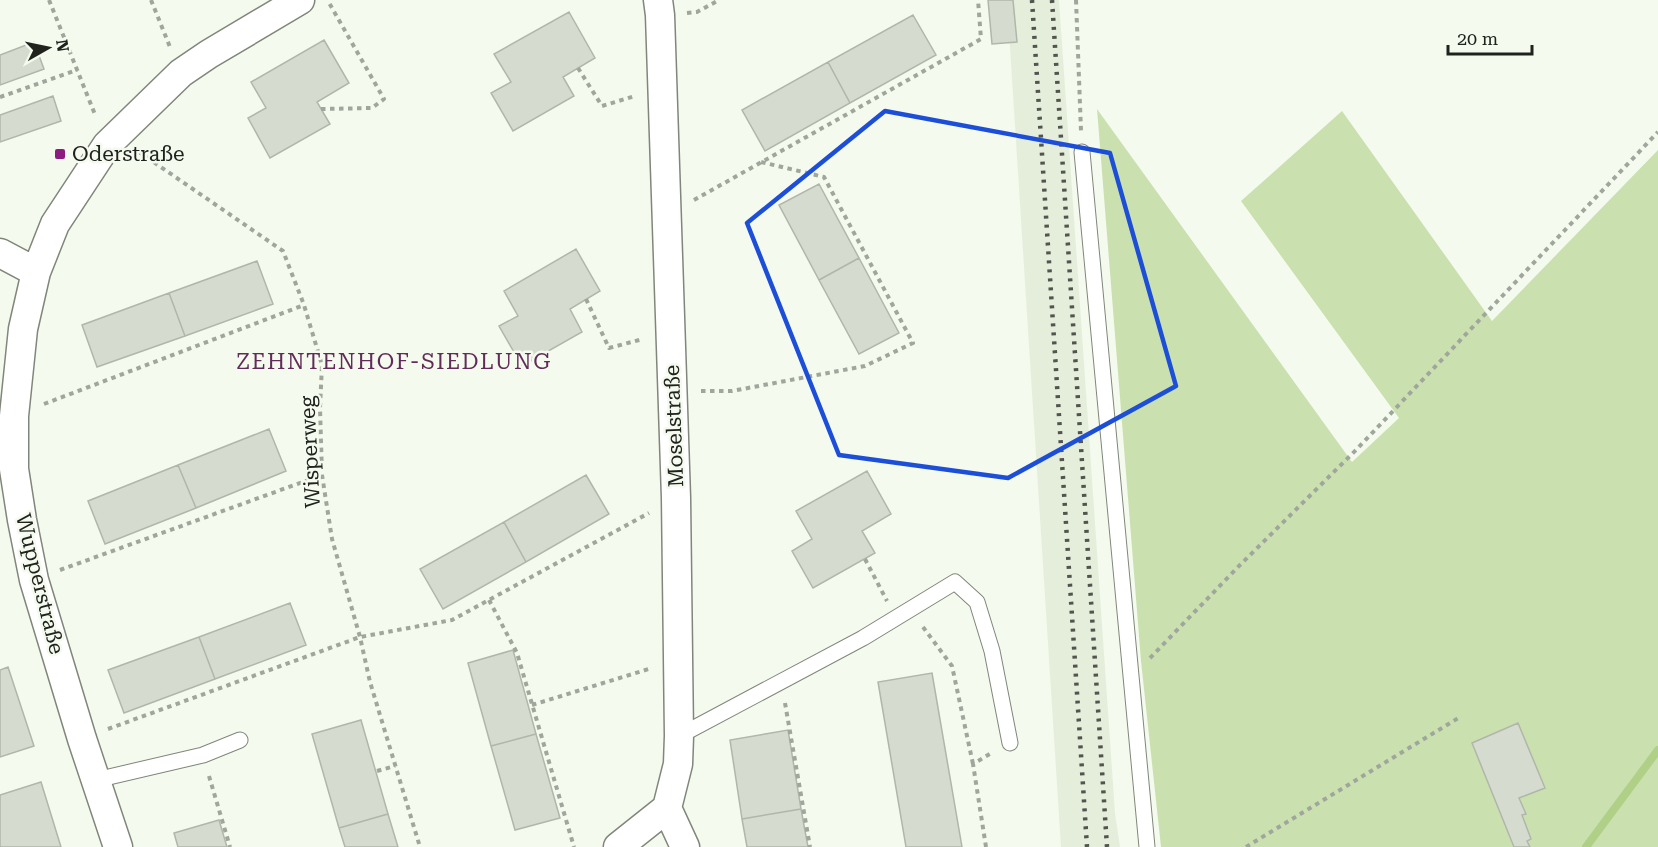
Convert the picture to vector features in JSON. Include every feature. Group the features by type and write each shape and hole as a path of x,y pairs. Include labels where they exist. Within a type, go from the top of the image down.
{"street":[{"name":"Wupperstraße","path":"118,847 82,739 34,580 14,469 14,416 23,329 36,272 55,224 112,141 181,73 300,0"},
{"name":"Moselstraße","path":"658,0 676,498 679,736 678,764 667,808"},
{"path":"0,253 36,272"},
{"path":"618,847 667,808 685,847"}],"lane":[{"path":"1082,152 1147,847"},
{"path":"679,736 896,618 955,582 977,602 992,651 1010,743"},
{"path":"96,780 204,755 240,740"}],"path":[{"path":"49,0 77,69 112,141"},
{"path":"151,0 181,73"},
{"path":"321,109 372,108 384,99 328,0"},
{"path":"667,215 981,39 978,0"},
{"path":"1076,0 1082,152"},
{"path":"578,68 602,106 662,88"},
{"path":"0,97 77,69"},
{"path":"1131,678 1356,450 1658,132"},
{"name":"Wisperweg","path":"112,141 283,251 304,305 322,365 320,408 322,475 332,538 360,637 370,682 420,847"},
{"path":"672,391 732,391 865,366 913,343 824,177 760,162"},
{"path":"586,299 609,348 670,331"},
{"path":"14,416 304,305"},
{"path":"34,580 322,475"},
{"path":"82,739 360,637 452,620 676,498"},
{"path":"865,559 896,618"},
{"path":"489,600 517,652 574,847"},
{"path":"911,609 952,666 973,764 986,847"},
{"path":"532,705 678,660"},
{"path":"781,682 810,847"},
{"path":"1246,847 1460,717"},
{"path":"973,764 1010,743"},
{"path":"204,755 230,847"},
{"path":"377,771 395,766"}],"highlighted area":[{"path":"885,111 1110,153 1176,386 1008,478 839,455 747,223"}],"shaded area":[{"path":"1007,0 1059,0 1115,813 1120,847 1061,847"}],"green space":[{"path":"1097,109 1352,462 1399,418 1241,201 1342,111 1492,321 1658,150 1658,847 1590,847 1592,844 1588,840 1583,847 1161,847 1141,661"}],"building":[{"path":"988,0 1013,0 1017,42 992,44"},
{"path":"569,12 595,58 563,77 574,96 513,131 491,93 511,82 494,54"},
{"path":"913,15 936,55 850,103 828,62"},
{"path":"324,40 349,83 317,102 330,124 270,158 248,118 266,108 251,82"},
{"path":"34,42 44,69 0,85 0,55"},
{"path":"828,62 850,103 765,151 742,110"},
{"path":"53,96 61,121 0,142 0,115"},
{"path":"819,184 859,258 819,280 779,205"},
{"path":"576,249 600,291 570,309 582,332 522,366 499,326 518,316 504,291"},
{"path":"859,258 899,333 859,354 819,280"},
{"path":"257,261 273,304 185,336 169,293"},
{"path":"169,293 185,336 97,367 82,325"},
{"path":"269,429 286,471 196,508 178,465"},
{"path":"178,465 196,508 105,544 88,501"},
{"path":"867,471 891,514 862,531 875,553 813,588 792,551 812,539 796,511"},
{"path":"586,475 609,514 526,562 504,522"},
{"path":"504,522 526,562 443,609 420,569"},
{"path":"290,603 306,645 215,679 199,637"},
{"path":"199,637 215,679 124,713 108,670"},
{"path":"513,650 536,734 491,746 468,663"},
{"path":"8,667 34,746 0,757 0,670"},
{"path":"932,673 962,847 906,847 878,682"},
{"path":"361,720 388,814 339,828 312,734"},
{"path":"1518,723 1545,788 1519,798 1526,814 1522,815 1531,839 1527,841 1530,847 1514,847 1472,743"},
{"path":"788,730 801,809 742,819 730,740"},
{"path":"536,734 560,818 515,830 491,746"},
{"path":"41,782 61,847 0,847 0,795"},
{"path":"801,809 808,847 747,847 742,819"},
{"path":"388,814 398,847 345,847 339,828"},
{"path":"219,820 227,847 178,847 174,833"}],"waterway":[{"path":"1586,847 1658,750"}],"railway":[{"path":"1032,0 1087,847"},
{"path":"1052,0 1107,847"}],"place":[{"name":"Oderstraße","path":"60,154"}],"district":[{"name":"ZEHNTENHOF-SIEDLUNG","path":"394,361"}]}
